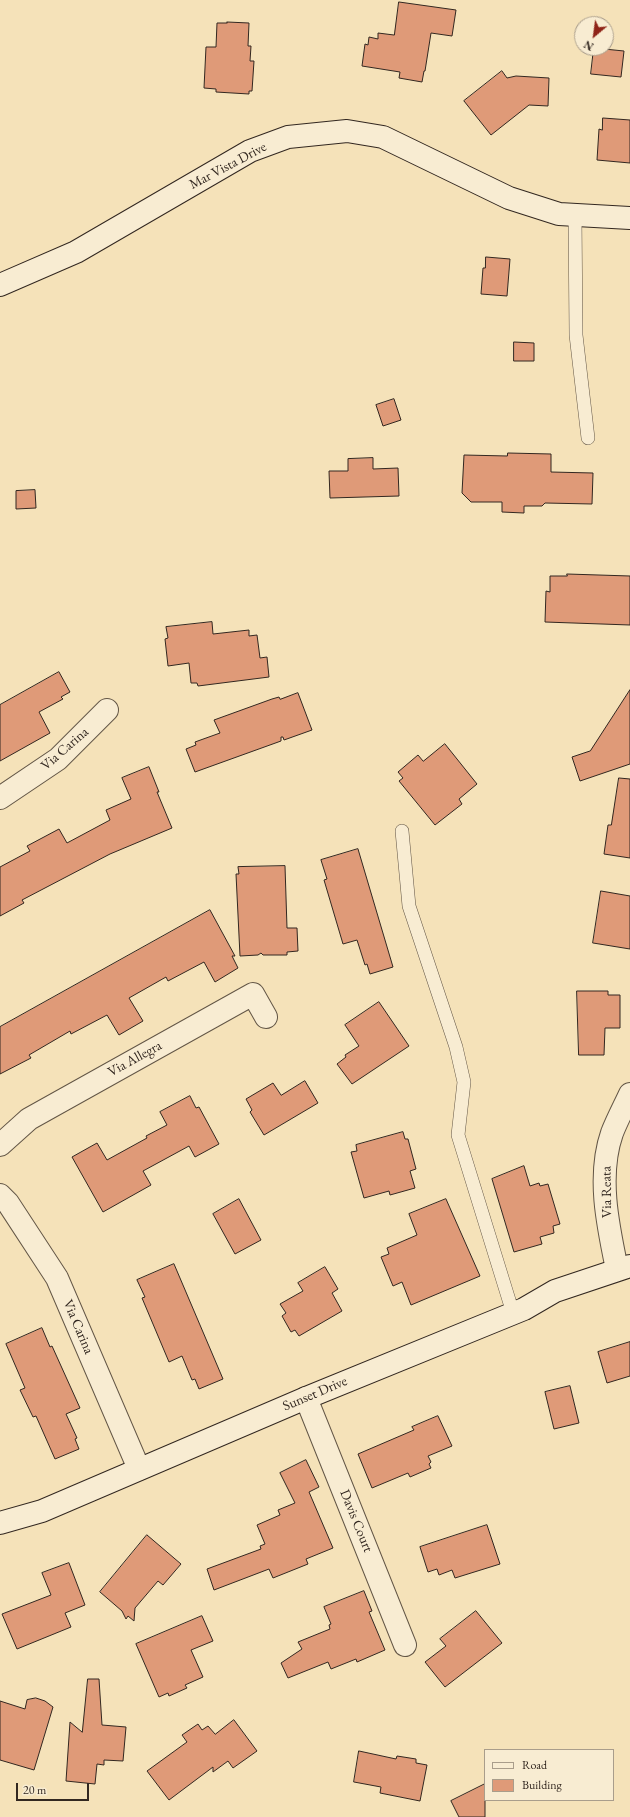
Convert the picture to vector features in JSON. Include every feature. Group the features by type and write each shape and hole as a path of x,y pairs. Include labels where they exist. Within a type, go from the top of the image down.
{"street":[{"name":"Mar Vista Drive","path":"0,285 76,252 250,151 288,137 347,131 383,136 509,198 559,214 630,218"},
{"name":"Via Carina","path":"0,798 58,759 107,710"},
{"name":"Via Allegra","path":"0,1144 29,1119 253,994 266,1017"},
{"name":"Via Reata","path":"624,1268 608,1227 604,1169 612,1134 630,1094"},
{"name":"Via Carina","path":"0,1195 8,1203 57,1278 139,1469"},
{"name":"Sunset Drive","path":"0,1523 42,1511 306,1398 524,1309 555,1291 624,1268"},
{"name":"Davis Court","path":"306,1398 405,1645"}],"lane":[{"path":"575,215 576,335 588,438"},
{"path":"402,831 409,906 456,1047 464,1082 458,1135 513,1313"}],"building":[{"path":"399,2 456,10 452,36 431,33 422,82 399,78 400,72 362,66 365,44 368,45 369,37 378,39 378,33 394,35"},
{"path":"217,23 249,23 248,46 251,46 250,61 254,61 252,91 249,91 249,94 216,92 216,89 204,88 206,47 216,47"},
{"path":"614,50 624,51 621,77 591,74 593,56 614,56"},
{"path":"502,71 507,78 516,76 549,78 548,106 529,105 491,135 464,101"},
{"path":"603,118 630,120 630,163 597,160 599,129 602,130"},
{"path":"486,257 510,259 507,296 481,294 483,268 485,268"},
{"path":"514,342 534,343 534,361 514,361"},
{"path":"394,399 401,420 383,426 376,405"},
{"path":"508,453 551,454 551,472 593,473 592,504 545,503 542,506 524,506 524,513 502,512 502,502 471,502 462,493 464,455 507,456"},
{"path":"373,458 373,469 398,468 399,496 330,498 329,471 348,471 348,459"},
{"path":"35,490 36,508 16,509 16,491"},
{"path":"567,574 630,576 630,625 545,622 546,591 550,592 550,576 567,576"},
{"path":"212,622 213,634 249,630 249,636 257,635 260,658 267,657 269,677 198,686 197,683 191,683 189,663 168,666 165,639 168,638 166,627"},
{"path":"59,672 70,692 61,697 63,699 39,712 50,733 0,761 0,705"},
{"path":"630,690 630,764 580,781 572,757 590,751"},
{"path":"298,693 312,730 284,740 283,737 281,737 281,741 195,772 186,749 196,745 195,742 220,733 214,720 272,699 279,697 280,699"},
{"path":"445,744 477,784 459,799 462,804 435,825 399,781 403,778 398,772 418,755 423,761"},
{"path":"149,767 159,792 157,792 172,828 110,854 22,900 24,903 0,916 0,867 30,851 27,846 59,829 67,843 110,820 106,810 131,799 122,778"},
{"path":"619,778 630,779 630,858 604,854 608,825 611,825"},
{"path":"358,849 393,967 370,974 367,964 365,965 357,940 343,944 324,880 327,879 321,860"},
{"path":"285,866 287,928 297,928 298,951 287,952 287,955 263,955 261,953 258,955 240,956 236,874 239,874 238,867"},
{"path":"601,891 630,896 630,949 593,943"},
{"path":"210,910 235,956 232,956 238,968 215,982 204,962 168,981 166,977 129,998 143,1021 119,1035 107,1015 71,1034 70,1031 29,1055 31,1058 0,1074 0,1027"},
{"path":"577,991 608,991 608,995 620,995 620,1028 605,1028 604,1055 579,1055"},
{"path":"379,1002 409,1046 352,1084 337,1064 346,1057 345,1055 359,1046 345,1025"},
{"path":"305,1081 318,1103 264,1135 250,1112 252,1110 246,1099 273,1083 281,1095"},
{"path":"190,1096 196,1108 199,1107 219,1144 195,1157 189,1146 143,1171 151,1185 103,1212 72,1157 97,1143 107,1160 167,1125 160,1112"},
{"path":"403,1132 405,1139 408,1139 416,1169 410,1171 415,1188 390,1195 389,1191 364,1198 351,1152 357,1151 356,1145"},
{"path":"524,1166 530,1186 539,1183 540,1186 548,1184 560,1224 553,1226 554,1233 540,1237 542,1244 514,1252 492,1179"},
{"path":"239,1199 261,1240 235,1254 213,1214"},
{"path":"446,1199 480,1276 411,1305 402,1282 393,1286 381,1257 389,1254 387,1248 417,1235 409,1214"},
{"path":"174,1264 223,1379 199,1389 195,1379 192,1380 182,1356 169,1362 142,1298 145,1297 137,1280"},
{"path":"325,1267 338,1289 332,1293 342,1311 299,1336 295,1330 291,1332 282,1316 286,1313 280,1304 303,1291 298,1283"},
{"path":"42,1328 50,1347 52,1346 80,1408 66,1414 77,1438 75,1439 79,1449 55,1459 36,1416 33,1417 20,1390 25,1388 6,1344"},
{"path":"630,1342 630,1376 607,1383 598,1352"},
{"path":"570,1386 579,1423 554,1429 545,1392"},
{"path":"438,1416 452,1446 428,1456 431,1462 429,1464 431,1468 410,1477 408,1473 372,1488 358,1454 414,1430 412,1427"},
{"path":"306,1460 319,1487 309,1492 333,1548 306,1559 308,1564 273,1578 269,1569 214,1590 207,1569 261,1549 260,1546 265,1544 257,1525 280,1515 278,1510 295,1503 280,1473"},
{"path":"487,1525 500,1564 455,1578 452,1570 439,1575 437,1569 428,1572 420,1547"},
{"path":"147,1535 181,1564 163,1585 158,1581 135,1608 134,1621 128,1616 126,1619 122,1611 100,1592"},
{"path":"69,1563 85,1605 65,1613 71,1627 17,1649 2,1614 51,1595 42,1573"},
{"path":"364,1591 372,1611 369,1612 385,1650 357,1662 356,1659 331,1669 328,1662 288,1678 281,1663 302,1649 298,1642 330,1629 329,1625 331,1624 324,1607"},
{"path":"476,1611 502,1643 445,1687 425,1662 446,1646 440,1639"},
{"path":"202,1616 213,1641 191,1650 203,1677 185,1685 187,1688 169,1696 168,1693 159,1697 136,1644"},
{"path":"88,1679 99,1679 102,1725 126,1727 123,1761 104,1760 104,1765 97,1764 95,1784 66,1781 70,1722 82,1732"},
{"path":"36,1698 45,1701 53,1707 34,1770 0,1760 0,1701 25,1709 27,1700"},
{"path":"234,1720 257,1751 233,1768 228,1761 213,1772 213,1767 169,1800 147,1771 187,1742 182,1735 198,1724 202,1730 208,1726 215,1734"},
{"path":"359,1751 396,1759 397,1756 416,1759 416,1763 427,1765 420,1801 380,1793 381,1787 354,1782"},
{"path":"484,1784 485,1817 459,1817 451,1801"}]}
